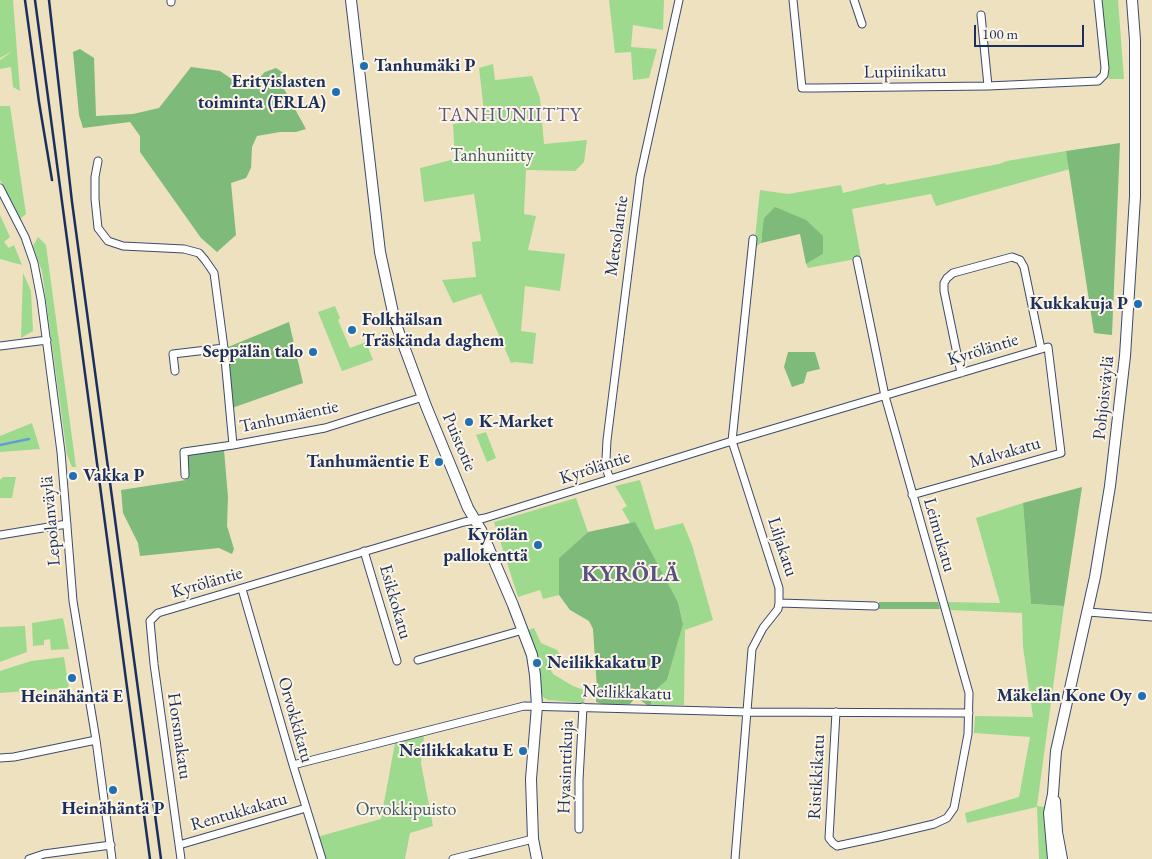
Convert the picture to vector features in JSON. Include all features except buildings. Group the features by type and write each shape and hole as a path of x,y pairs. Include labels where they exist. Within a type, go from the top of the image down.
{"main road":[{"name":"Puistotie","path":"351,0 380,252 395,322 422,396 474,520 481,530 532,655 537,706 531,779 533,839 537,859"},
{"name":"Pohjoisväylä","path":"1053,859 1049,813 1053,794 1056,751 1088,612 1110,486 1125,356 1135,196 1135,40 1132,0"},
{"name":"Pohjoisväylä","path":"1053,794 1062,859"}],"street":[{"name":"Metsolantie","path":"610,479 606,459 638,186 679,0"},
{"name":"Lupiinikatu","path":"793,0 802,88 988,86 1098,81 1104,75 1105,68 1098,0"},
{"path":"854,0 862,24"},
{"path":"981,15 988,86"},
{"name":"Tanhumäentie","path":"98,161 95,177 95,200 98,228 108,241 123,246 184,249 199,254 214,272 224,348 233,445 325,428 422,396"},
{"name":"Lepolanväylä","path":"0,188 25,237 34,262 41,299 61,452 72,601 96,740 112,859"},
{"name":"Liljakatu","path":"735,859 752,650 763,628 778,610 779,603 779,588 732,441 753,239"},
{"path":"961,373 944,291 944,284 947,278 953,274 1012,257 1020,260 1024,266 1045,348"},
{"name":"Leimukatu","path":"857,260 885,396 969,693 968,734 954,808 948,818"},
{"path":"0,346 47,340"},
{"path":"175,371 173,354 224,348"},
{"name":"Kyröläntie","path":"152,617 158,613 1045,348"},
{"name":"Malvakatu","path":"912,495 1060,452 1045,348"},
{"path":"185,475 184,452 233,445"},
{"path":"0,535 67,524"},
{"name":"Esikkokatu","path":"364,551 397,661"},
{"name":"Orvokkikatu","path":"242,589 322,859"},
{"path":"779,603 875,606"},
{"path":"1088,612 1152,616"},
{"name":"Horsmakatu","path":"152,617 150,621 154,664 181,859"},
{"name":"Esikkokatu","path":"418,660 523,630"},
{"name":"Neilikkakatu","path":"293,765 524,706 748,712 969,713"},
{"name":"Hyasinttikuja","path":"579,828 579,780 583,707"},
{"name":"Ristikkikatu","path":"836,712 829,838 837,846 934,824 948,818"},
{"path":"0,758 14,757 96,740"},
{"name":"Rentukkakatu","path":"179,845 306,808"},
{"path":"453,859 533,839"},
{"path":"29,859 44,854 110,845"}],"green space":[{"path":"0,0 13,0 20,91 13,87 11,67 0,69 0,60 13,51 0,58"},
{"path":"609,0 664,0 663,30 633,25 631,47 657,49 649,78 633,80 631,52 615,53"},
{"path":"1101,0 1118,0 1124,79 1109,79"},
{"path":"80,49 94,58 96,116 133,114 159,108 191,67 220,71 236,82 256,81 265,72 276,68 288,76 284,89 306,129 296,132 280,132 257,136 252,147 251,168 246,178 231,183 236,235 217,252 201,238 140,152 140,136 130,122 83,128 79,115 73,52"},
{"name":"Tanhuniitty","path":"493,64 495,80 532,76 540,98 544,144 587,140 584,162 575,171 526,170 524,214 536,216 528,250 565,254 560,291 525,286 521,331 536,333 533,364 511,363 481,294 453,303 442,280 476,277 472,242 481,241 474,194 424,202 420,168 455,159 453,124 485,120 479,68"},
{"path":"0,106 10,106 26,214 20,219 0,180"},
{"path":"1120,143 1112,335 1094,333 1066,151"},
{"path":"1066,151 1070,169 936,206 931,194 852,209 861,258 808,268 806,264 823,254 806,220 761,238 761,243 754,248 760,190 788,194 841,185 843,193 885,183 886,185"},
{"path":"775,207 806,220 823,236 823,254 806,264 800,234 761,243 764,218"},
{"path":"0,215 10,237 4,242 9,248 14,245 22,265 0,259"},
{"path":"38,237 46,245 76,467 72,467 67,455 42,271 33,246"},
{"path":"23,273 31,291 33,331 21,338"},
{"path":"335,306 340,318 338,320 350,348 366,342 373,360 342,371 318,312"},
{"path":"289,322 303,383 232,408 228,347"},
{"path":"788,352 815,352 820,369 807,372 804,383 792,387 784,367"},
{"path":"32,423 40,449 0,452 0,436"},
{"path":"486,432 496,458 487,462 476,435"},
{"path":"224,450 228,497 227,526 234,549 232,554 219,548 140,556 138,543 123,513 121,490 186,480 187,455"},
{"path":"3,477 16,477 12,498 0,498 0,480"},
{"path":"640,480 655,530 683,523 692,545 713,620 685,630 684,705 651,705 651,694 667,680 683,623 678,602 635,523 630,523 622,509 627,506 615,486"},
{"path":"1082,487 1064,606 1031,604 1023,503"},
{"name":"Kyrölän pallokenttä","path":"576,498 588,532 559,558 559,595 543,599 540,590 518,597 494,522"},
{"path":"1023,503 1031,604 1064,606 1037,806 1045,807 1048,859 1039,859 1037,807 967,823 965,813 1019,797 1030,737 974,733 975,716 1033,717 1023,647 1022,613 950,610 948,602 1000,603 976,518"},
{"path":"635,522 678,602 683,624 667,680 651,694 651,705 647,705 636,697 630,704 602,704 596,702 597,689 593,629 589,621 570,610 559,595 559,558 588,532"},
{"path":"879,602 938,602 940,609 879,609"},
{"path":"63,618 69,649 51,650 50,639 44,640 44,645 33,646 32,623"},
{"path":"25,626 27,652 0,662 0,627"},
{"path":"534,628 541,643 557,650 559,653 562,664 552,667 553,674 584,690 585,699 583,703 544,698 541,693 536,652 528,630"},
{"path":"64,657 69,688 0,693 0,671 31,661"},
{"name":"Orvokkipuisto","path":"424,736 421,763 433,826 410,833 405,859 324,859 317,837 381,819 395,743"}],"waterway":[{"path":"0,445 29,439"}],"railway":[{"path":"25,0 52,180"},
{"path":"35,0 150,859"},
{"path":"49,0 72,202 161,859"}],"place":[{"name":"Tanhumäki P","path":"364,66"},
{"name":"Erityislasten toiminta (ERLA)","path":"336,92"},
{"name":"Kukkakuja P","path":"1138,304"},
{"name":"Folkhälsan Träskända daghem","path":"352,330"},
{"name":"Seppälän talo","path":"313,352"},
{"name":"K-Market","path":"469,422"},
{"name":"Tanhumäentie E","path":"439,462"},
{"name":"Vakka P","path":"73,476"},
{"name":"Kyrölän pallokenttä","path":"538,545"},
{"name":"Neilikkakatu P","path":"537,663"},
{"name":"Heinähäntä E","path":"72,678"},
{"name":"Mäkelän Kone Oy","path":"1142,696"},
{"name":"Neilikkakatu E","path":"523,751"},
{"name":"Heinähäntä P","path":"113,790"}],"district":[{"name":"TANHUNIITTY","path":"510,116"},
{"name":"KYRÖLÄ","path":"631,575"}]}
